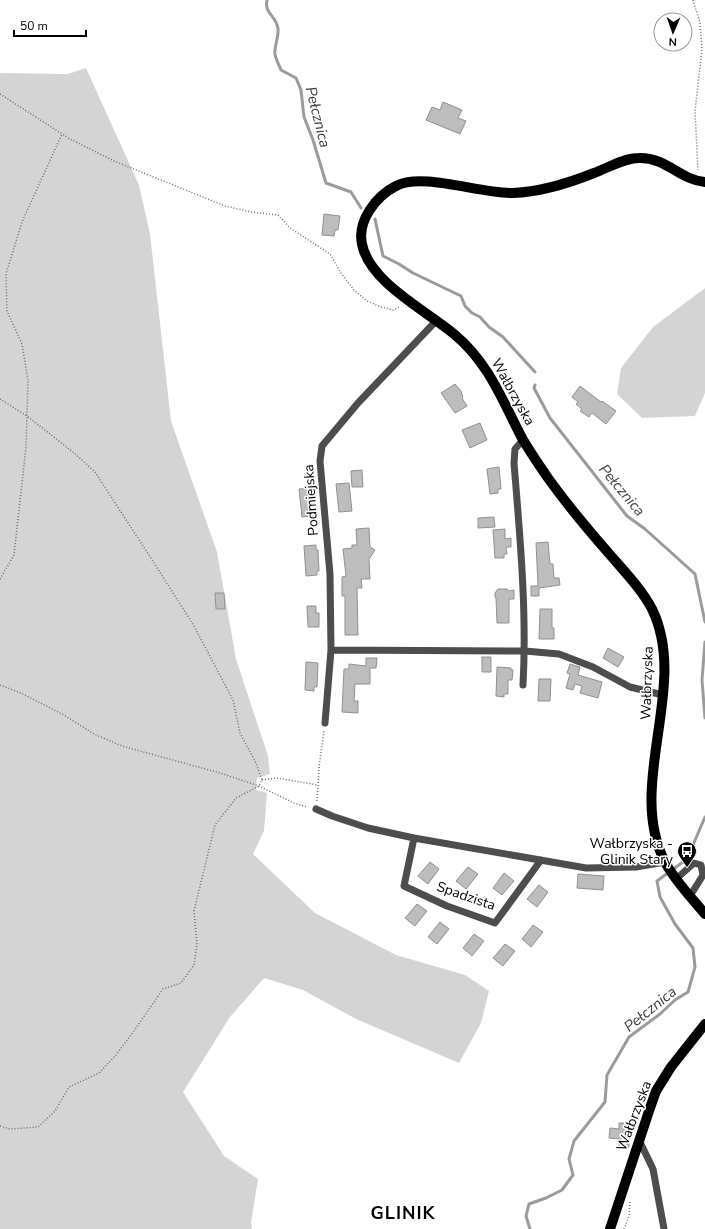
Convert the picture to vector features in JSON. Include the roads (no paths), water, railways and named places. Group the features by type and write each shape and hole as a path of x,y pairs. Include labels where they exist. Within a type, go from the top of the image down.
{"main road":[{"name":"Wałbrzyska","path":"702,182 654,159 636,158 557,186 530,192 512,193 484,191 437,182 415,180 398,184 386,192 374,205 364,219 362,244 373,267 390,286 454,334 472,351 489,374 523,440 550,480 581,520 640,589 650,606 657,620 663,645 663,695 652,803 653,824 667,863 690,896 705,914"},
{"name":"Wałbrzyska","path":"610,1229 656,1091 671,1068 705,1024"}],"street":[{"name":"Podmiejska","path":"325,723 331,650 330,574 320,461 322,446 358,403 436,321"},
{"path":"523,440 515,449 514,463 524,587 525,651 523,685"},
{"path":"331,650 525,651 559,654 593,667 630,687 663,695"},
{"path":"316,809 368,828 414,838 586,868 636,867 667,863"},
{"name":"Spadzista","path":"414,838 404,886 448,906 495,923 541,860"},
{"path":"676,877 694,863 701,865 703,875 690,896"},
{"path":"639,1140 653,1168 664,1229"}],"waterway":[{"name":"Pełcznica","path":"267,0 267,9 275,21 278,29 275,51 276,58 281,70 296,78 301,90 304,117 313,140 326,183 351,192 361,208"},
{"name":"Pełcznica","path":"375,219 383,256 413,273 461,296 465,306 503,337 535,372"},
{"name":"Pełcznica","path":"535,385 534,388 550,418 627,516 645,529 695,574 705,622"},
{"name":"Pełcznica","path":"705,642 702,680 705,718"},
{"name":"Pełcznica","path":"530,1229 526,1216 529,1204 562,1190 573,1175 569,1159 574,1141 605,1102 607,1075 629,1037 660,1014 675,1000 688,992 695,967 693,948 675,924 660,897 657,881 687,859 705,817"}],"place":[{"name":"Wałbrzyska - Glinik Stary","path":"687,868"}],"district":[{"name":"GLINIK","path":"403,1213"}]}
